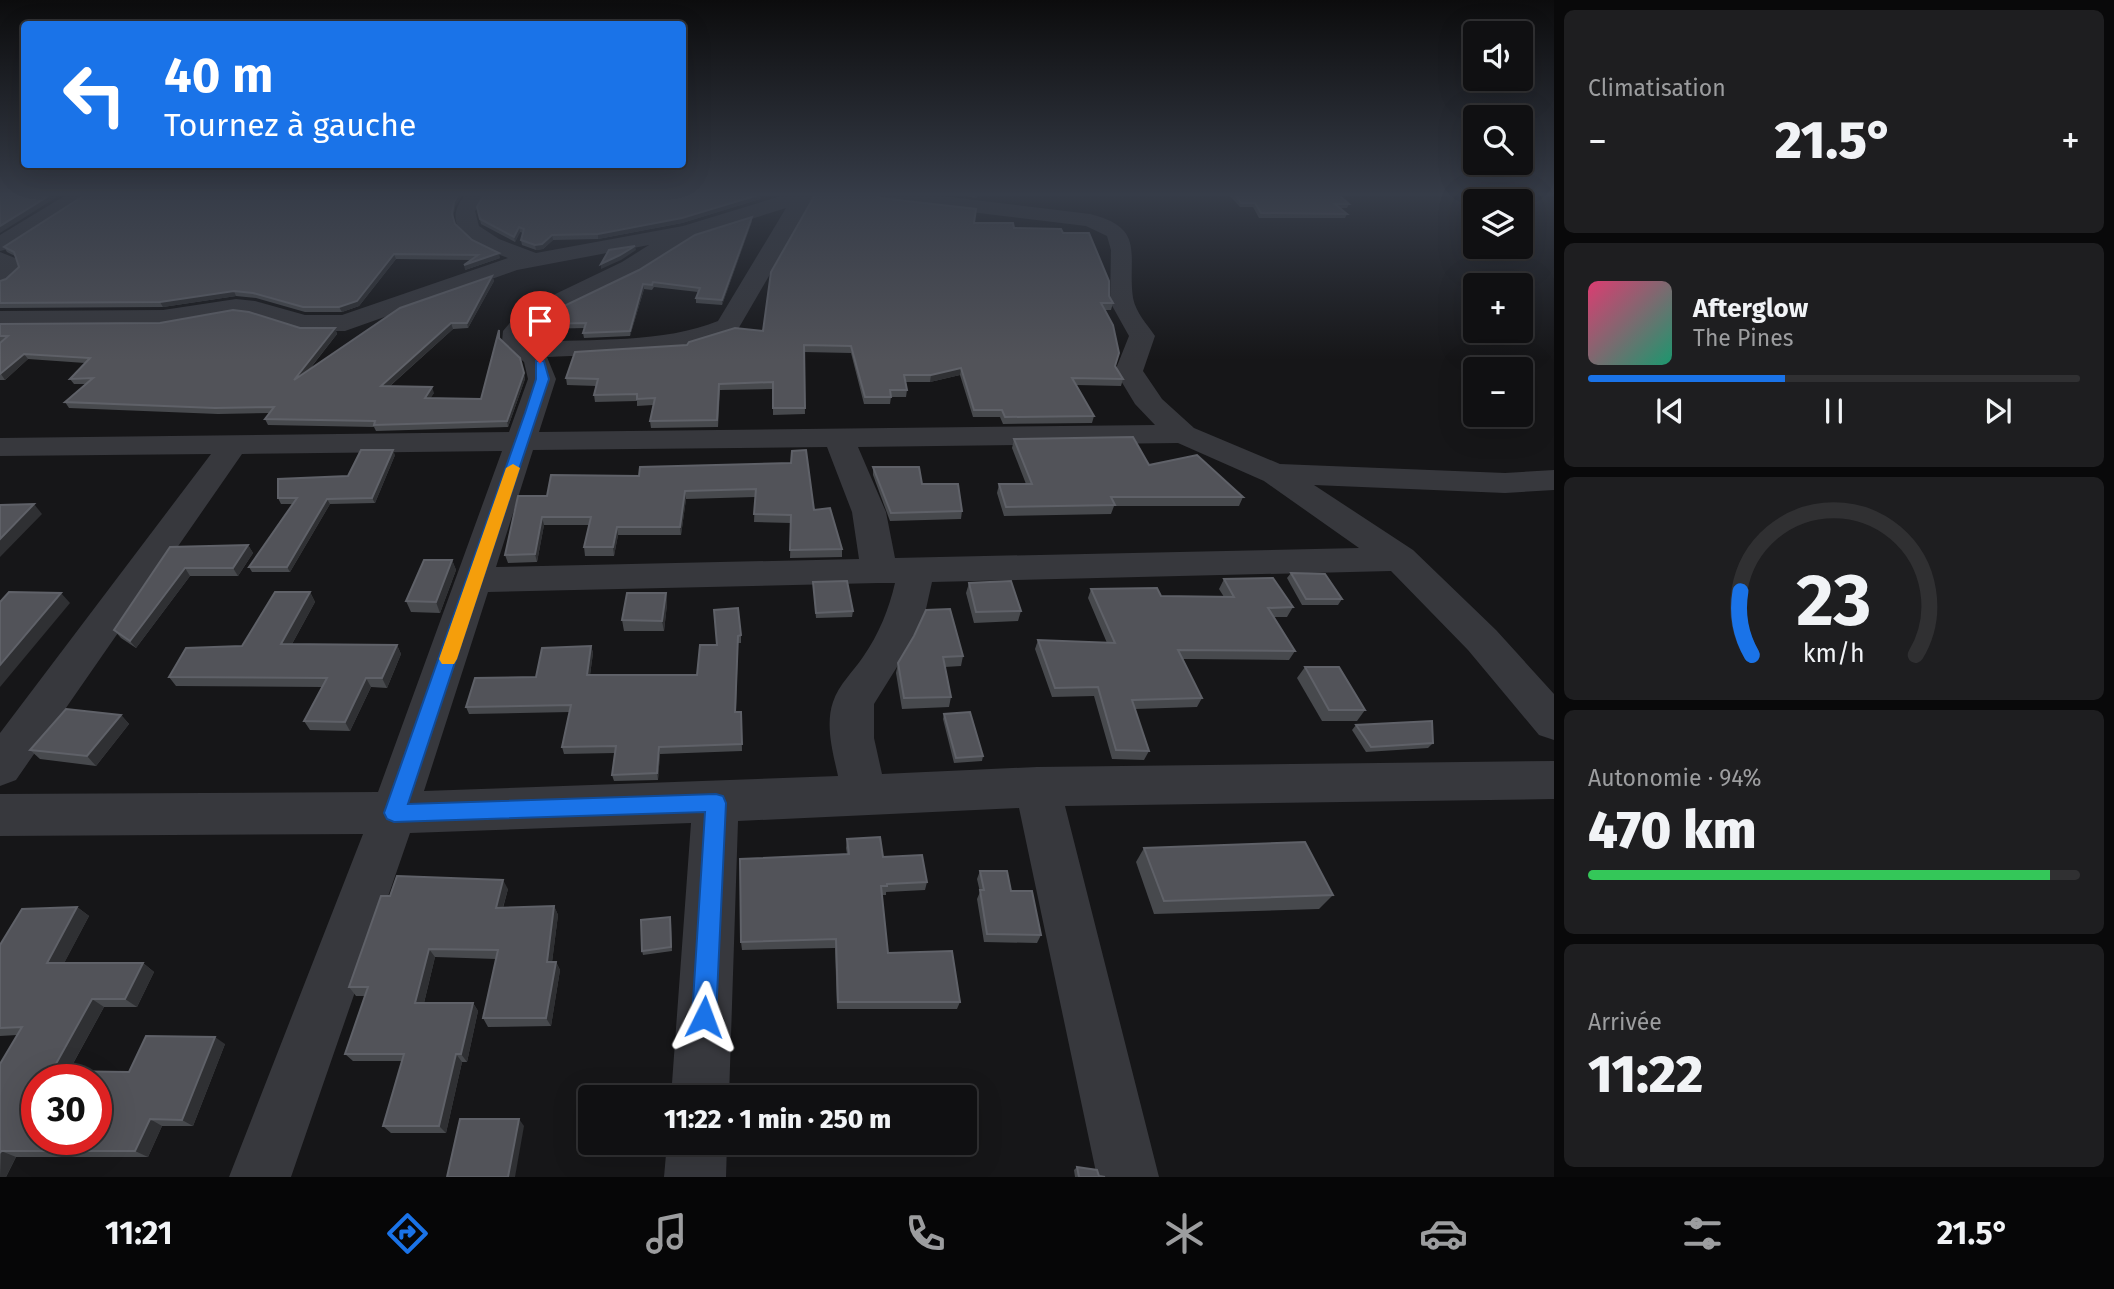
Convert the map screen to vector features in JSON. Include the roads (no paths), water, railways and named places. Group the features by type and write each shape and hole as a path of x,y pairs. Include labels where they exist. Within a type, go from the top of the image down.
{"street":[{"path":"504,250 533,259"},
{"path":"0,319 163,318 236,306 255,308 303,323 345,323 452,284 533,259 584,250"},
{"path":"260,1177 394,813 542,379 540,363 529,350 515,342 514,337 529,316 630,267 657,250"},
{"path":"529,350 659,341 718,333 728,326 772,250"},
{"path":"1123,250 1121,298 1124,309 1142,336 1129,371 1137,389 1156,411 1183,434 1275,474 1399,559 1482,640 1554,723"},
{"path":"0,260 7,263 8,270 0,278"},
{"path":"0,447 1183,434"},
{"path":"839,438 869,512 912,597 878,668 853,702 852,739 865,794"},
{"path":"0,767 233,445"},
{"path":"1275,474 1505,483 1554,480"},
{"path":"475,580 1399,559"},
{"path":"0,816 394,813 716,803 1037,788 1554,779"},
{"path":"1037,788 1128,1177"},
{"path":"701,1085 716,803"},
{"path":"695,1177 696,1155"}]}
